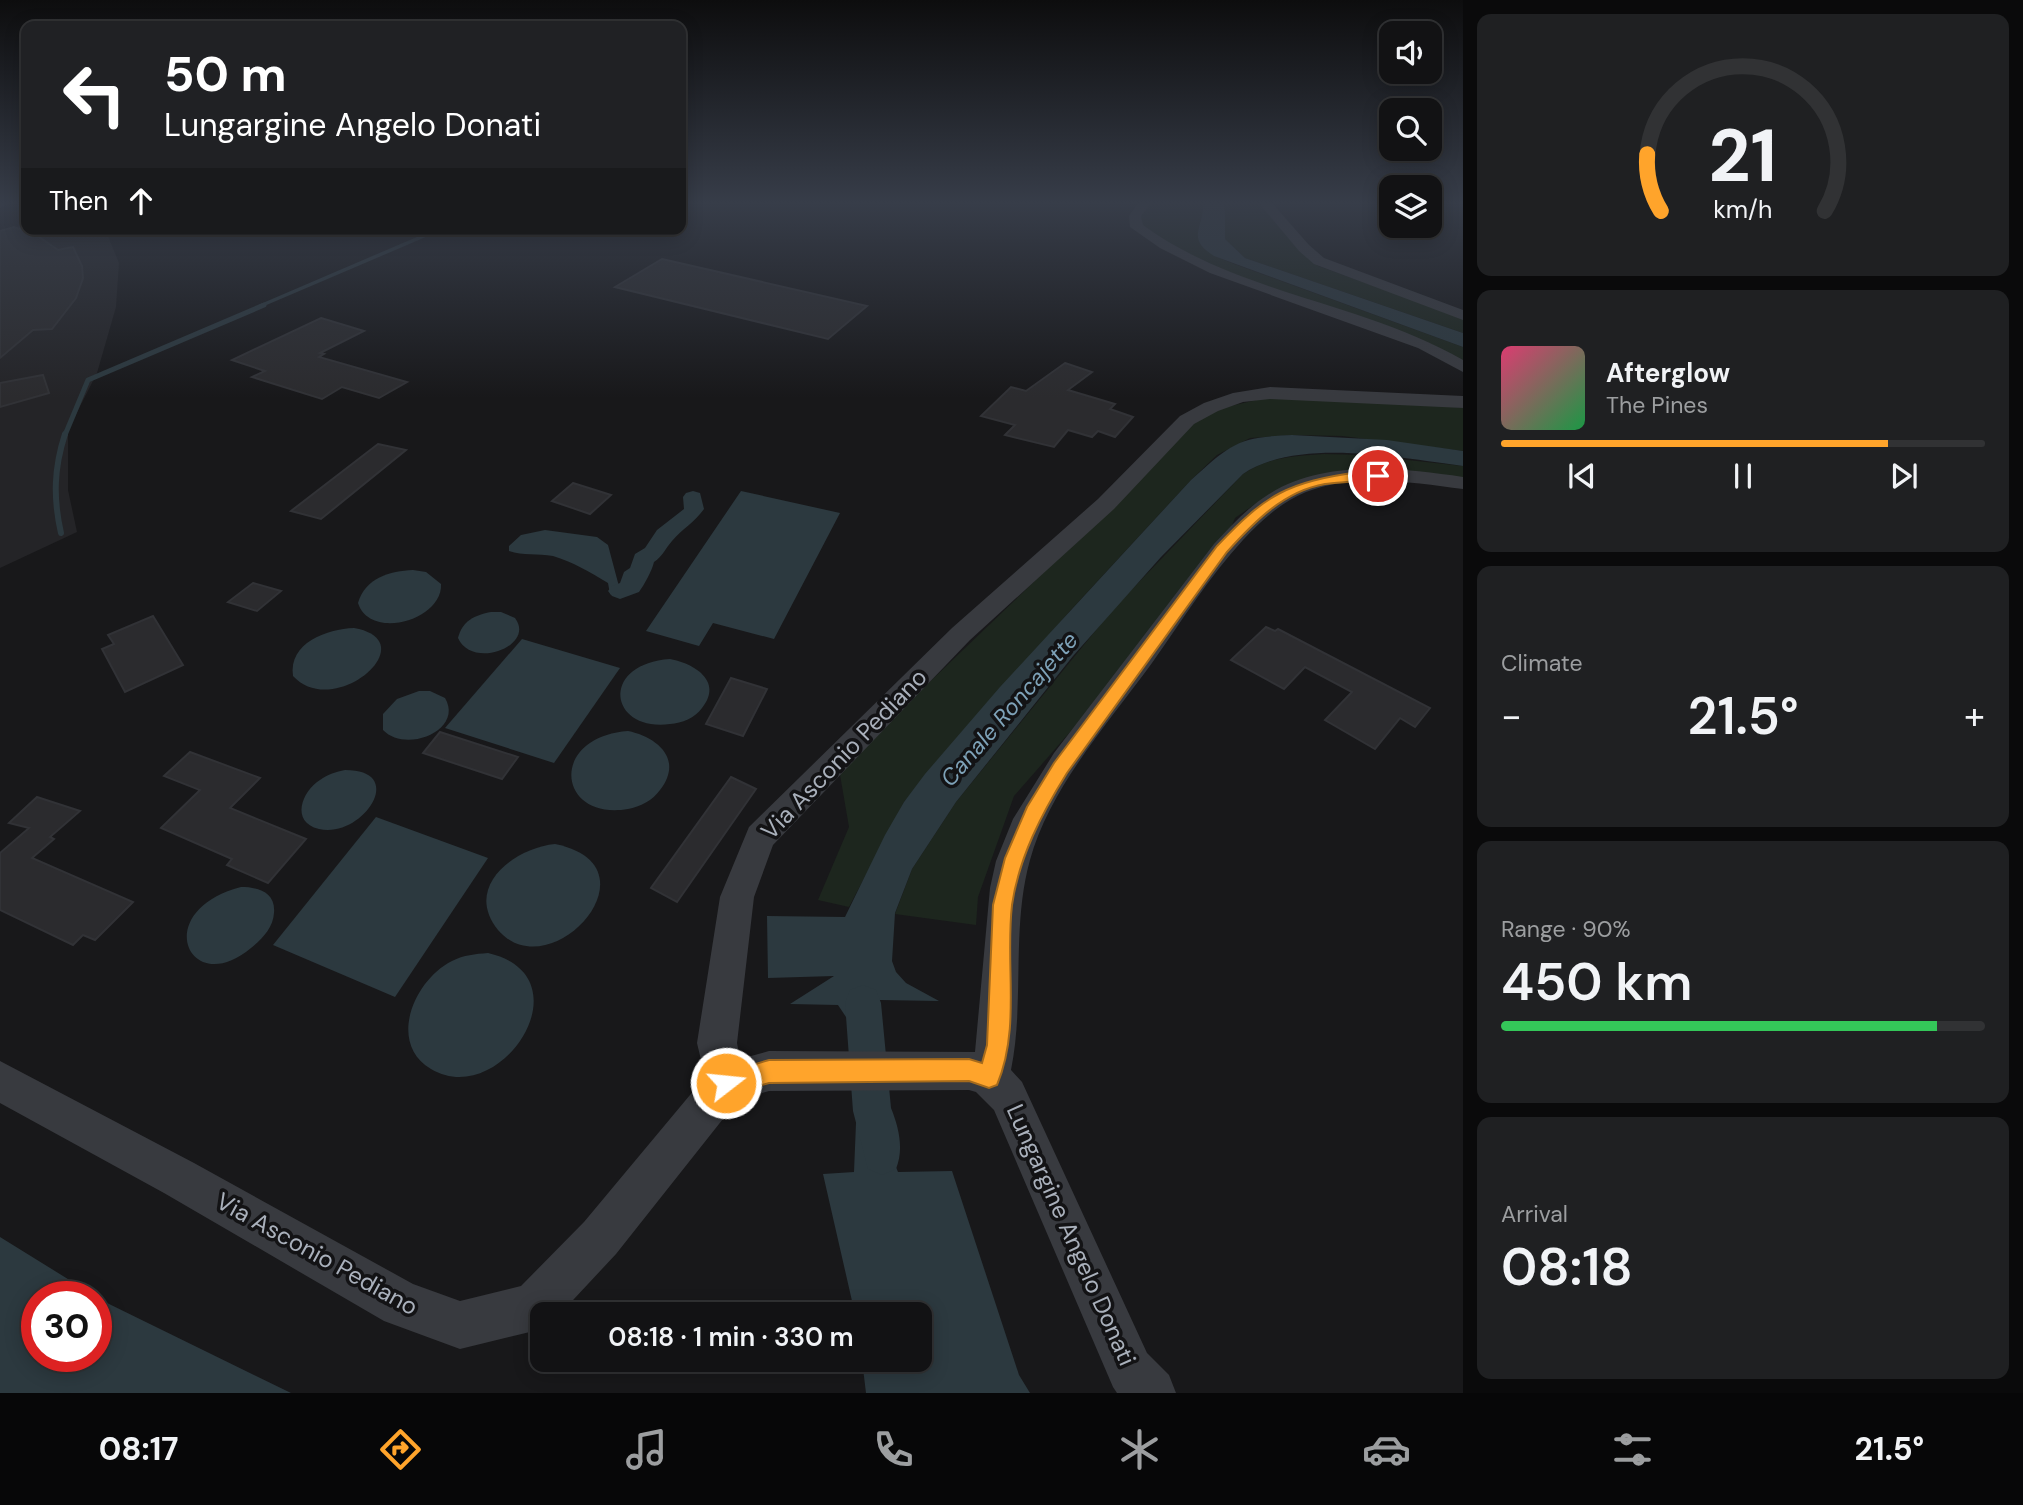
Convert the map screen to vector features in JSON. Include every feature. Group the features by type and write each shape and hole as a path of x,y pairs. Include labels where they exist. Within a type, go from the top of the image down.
{"street":[{"path":"1211,268 1424,344 1463,367"},
{"path":"1338,268 1463,315"},
{"name":"Via Asconio Pediano","path":"0,1081 180,1178 401,1304 460,1325 534,1307 600,1238 726,1083 717,1043 737,897 760,837 961,634 1106,504 1187,421 1211,407 1240,397 1270,393 1463,402"},
{"path":"726,1083 769,1071 969,1070 989,1077 998,1045 1003,905 1014,858 1036,807 1060,768 1206,570 1245,523 1280,496 1318,481 1359,475 1463,483"},
{"name":"Lungargine Angelo Donati","path":"989,1077 1008,1096 1130,1370 1151,1393"}],"shaded area":[{"path":"0,268 119,268 116,307 97,373 68,430 68,490 77,532 0,568"},
{"path":"1214,268 1245,268 1463,347 1463,363"},
{"path":"1274,268 1324,268 1463,318 1463,333"},
{"path":"1274,396 1391,400 1463,408 1463,451 1342,436 1292,435 1250,438 1217,455 1069,612 904,802 849,907 818,900 849,827 839,769 1114,505 1190,422 1213,410"},
{"path":"1324,454 1361,455 1463,466 1463,484 1361,476 1271,493 1235,518 1222,549 1112,684 1014,796 978,897 976,925 895,914 912,869 956,802 1114,608 1243,474 1272,461"}],"water":[{"path":"1247,268 1274,268 1463,333 1463,347"},
{"path":"1292,435 1387,440 1463,451 1463,466 1380,455 1320,453 1291,456 1265,463 1243,474 1161,557 1073,656 956,802 912,869 895,913 892,961 896,972 906,983 939,1001 880,1000 870,1038 860,1038 838,1005 790,1004 834,976 768,978 767,916 845,917 885,835 904,802 925,774 1000,687 1191,480 1226,450 1236,445 1259,438"},
{"path":"741,491 840,513 774,639 713,623 699,646 646,631"},
{"path":"545,530 597,537 608,545 621,594 610,594 608,583 560,558 509,551 509,546 521,535"},
{"path":"413,570 426,572 441,584 438,597 431,608 419,616 390,623 376,621 365,615 358,603 366,587 387,574"},
{"path":"501,612 515,618 519,628 517,637 510,645 488,653 465,647 458,638 463,627 475,617"},
{"path":"354,628 374,636 381,647 378,661 366,674 350,684 330,689 310,687 293,676 293,665 303,647 332,631"},
{"path":"522,639 620,668 554,763 445,728"},
{"path":"670,659 696,669 708,682 710,690 702,708 688,719 670,724 650,724 634,718 624,708 620,696 623,684 631,672 647,664"},
{"path":"419,691 430,691 445,698 449,710 447,720 440,729 418,739 405,740 393,737 383,730 383,714 397,699"},
{"path":"628,731 649,738 664,751 668,759 667,779 654,797 633,808 604,809 587,803 576,791 571,777 574,761 584,747 602,737"},
{"path":"345,770 364,773 374,781 376,791 372,803 363,815 350,824 335,829 319,829 310,825 304,820 302,813 308,791 323,778"},
{"path":"376,817 488,858 395,997 273,945"},
{"path":"555,844 586,857 599,875 598,897 586,918 567,935 544,945 520,945 498,930 489,914 486,899 490,885 498,872 524,853"},
{"path":"241,887 265,892 272,900 274,913 269,928 251,948 229,961 210,964 196,958 188,946 187,931 195,914 212,899"},
{"path":"488,953 517,966 532,987 533,1011 524,1035 506,1057 484,1072 458,1077 431,1069 418,1058 410,1044 408,1028 417,997 426,982 452,961"},
{"path":"877,1121 898,1172 952,1171 1019,1375 1030,1393 866,1393 863,1372 932,1372 932,1302 852,1302 823,1174 854,1172 856,1123"},
{"path":"0,1237 71,1281 21,1281 21,1372 112,1372 112,1305 291,1393 0,1393"}],"building":[{"path":"0,268 82,268 83,278 76,298 52,329 33,330 0,358"},
{"path":"647,268 701,268 867,306 828,339 615,287"},
{"path":"321,318 364,331 320,353 324,354 319,357 407,382 379,398 342,387 322,399 252,377 265,371 232,360"},
{"path":"1065,363 1092,372 1068,390 1115,404 1110,409 1133,417 1115,437 1098,431 1092,437 1068,430 1054,447 1005,435 1015,425 981,416 1011,387 1026,391"},
{"path":"43,375 49,393 0,407 0,383"},
{"path":"378,444 406,450 321,519 291,511"},
{"path":"573,483 611,495 590,514 552,501"},
{"path":"253,583 281,591 257,611 228,602"},
{"path":"153,616 183,665 125,692 102,649 114,644 108,635"},
{"path":"1266,627 1275,631 1278,629 1430,708 1415,727 1400,718 1375,749 1325,720 1352,692 1305,667 1284,689 1231,660"},
{"path":"731,678 767,689 743,736 706,724"},
{"path":"440,732 518,757 502,779 423,753"},
{"path":"190,752 260,778 230,808 306,839 268,883 227,865 232,859 161,828 200,790 164,776"},
{"path":"731,777 756,789 677,902 651,888"},
{"path":"37,797 80,811 50,837 54,839 32,858 133,902 95,940 83,935 73,945 0,910 0,853 29,828 9,823"}],"waterway":[{"path":"260,306 349,268"},
{"path":"65,435 88,380 264,305"},
{"path":"61,533 56,483 65,434"},
{"path":"620,591 631,587 632,577 641,571 643,559 653,553 661,539 691,513 694,509 693,497"},
{"name":"Canale Roncajette","path":"863,1003 872,1111 877,1121 882,1155"}],"route":[{"path":"726,1083 769,1071 969,1070 989,1077 998,1045 1003,905 1014,858 1036,807 1060,768 1222,549 1245,523 1280,496 1318,481 1359,475 1378,476"}]}
